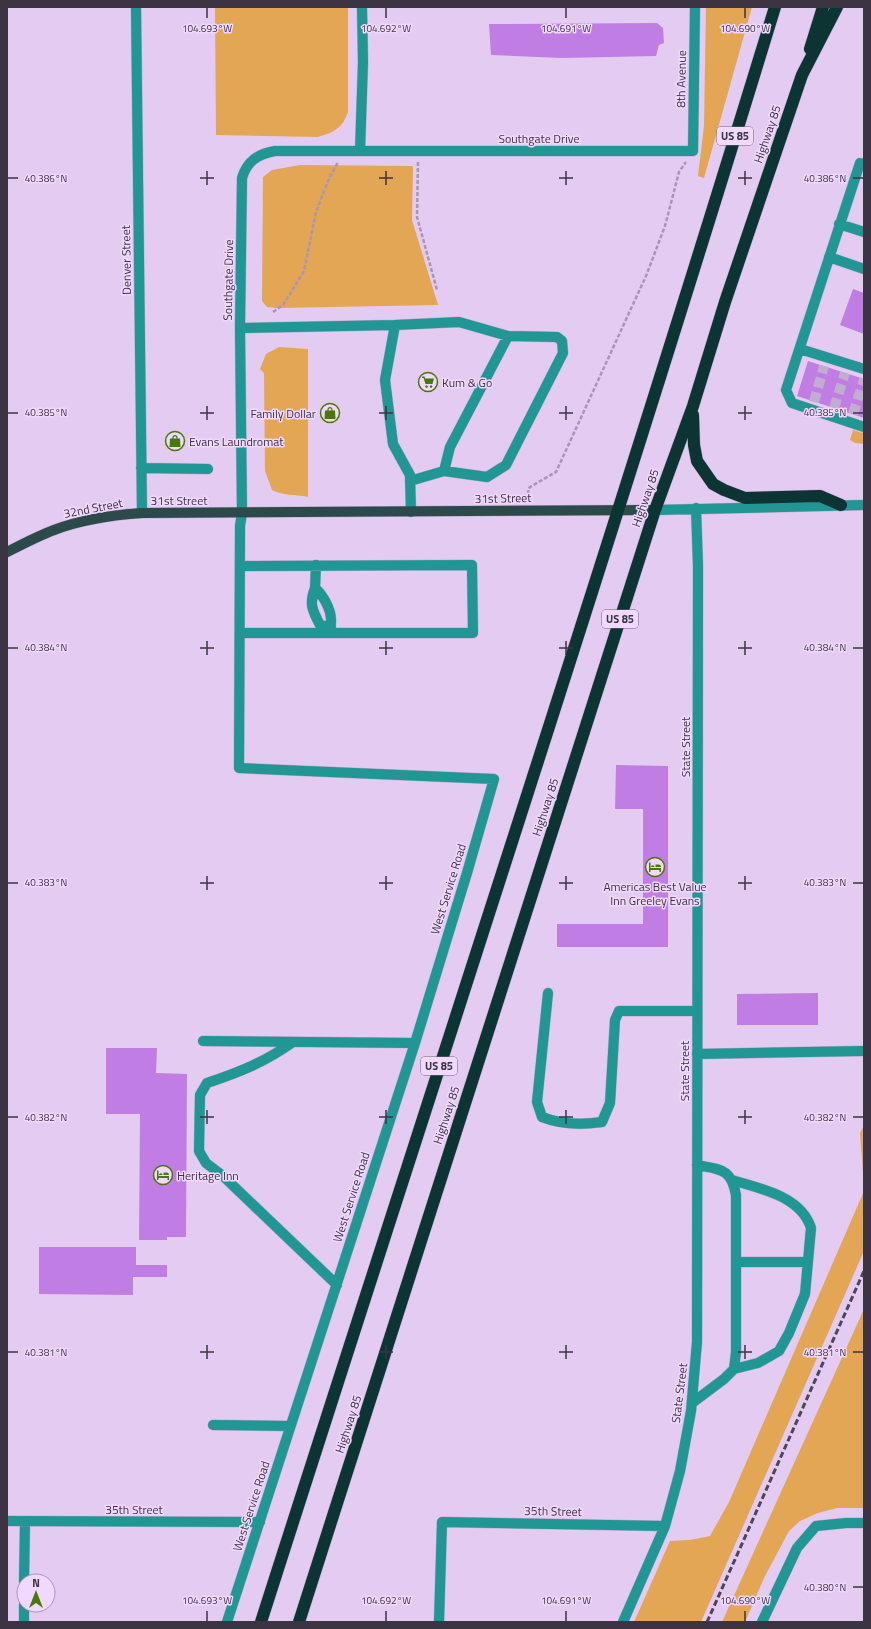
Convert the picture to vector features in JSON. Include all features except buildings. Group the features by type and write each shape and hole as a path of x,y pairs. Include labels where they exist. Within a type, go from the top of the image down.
{"highway":[{"name":"Highway 85","path":"261,1622 619,509 696,265 774,7"},
{"path":"802,75 823,7"},
{"name":"Highway 85","path":"299,1622 655,510 693,406 725,302 802,75 825,33 837,7"},
{"path":"693,406 694,445 697,462 713,484 745,498 820,496 841,505"}],"main road":[{"name":"31st Street","path":"142,513 411,512 619,509 655,510"},
{"name":"32nd Street","path":"7,552 54,530 82,521 142,513"}],"street":[{"name":"Denver Street","path":"136,7 142,513"},
{"path":"360,151 362,7"},
{"name":"8th Avenue","path":"693,151 695,7"},
{"name":"Southgate Drive","path":"494,779 239,768 240,566 242,513 240,328 242,178 248,164 260,154 275,151 693,151"},
{"path":"863,161 840,224 786,390 792,403 812,406 852,418 864,427"},
{"path":"840,224 864,232"},
{"path":"829,257 864,269"},
{"path":"240,328 395,325 459,322 508,336 557,337 562,341 563,353 506,466 487,477 444,471 410,481"},
{"path":"395,325 385,380 393,444 410,475 411,512"},
{"path":"444,471 450,447 508,336"},
{"path":"800,349 826,362 847,368 864,369"},
{"path":"141,468 208,469"},
{"name":"31st Street","path":"655,510 864,505"},
{"name":"State Street","path":"623,1622 665,1526 680,1471 692,1403 697,1342 696,508"},
{"path":"316,565 315,588 311,599 314,614 320,625 331,630"},
{"path":"240,566 472,565 473,633 331,630 240,633"},
{"path":"315,588 323,595 331,619 331,630"},
{"name":"West Service Road","path":"226,1622 260,1522 415,1043 494,779"},
{"path":"548,993 536,1102 542,1117 553,1121 579,1125 602,1122 610,1104 615,1020 619,1011 697,1011"},
{"path":"203,1041 415,1043"},
{"path":"293,1042 273,1056 238,1073 207,1083 200,1095 199,1151 206,1163 223,1176 337,1285"},
{"path":"697,1054 862,1051"},
{"path":"697,1165 721,1170 729,1175 736,1195 736,1352 734,1369"},
{"path":"692,1403 724,1379 734,1369 758,1363 779,1351 789,1333 805,1294 812,1228 809,1219 786,1198 732,1180"},
{"path":"736,1262 808,1262"},
{"path":"214,1424 290,1426"},
{"name":"35th Street","path":"7,1521 260,1522"},
{"path":"24,1573 25,1522"},
{"name":"35th Street","path":"439,1622 442,1522 665,1526"},
{"path":"762,1622 797,1548 816,1526 864,1523"}],"path":[{"path":"418,151 417,217 436,290"},
{"path":"530,500 528,490 530,487 556,472 646,276 665,226 679,172 693,151"},
{"path":"273,312 283,305 304,271 316,212 328,181 338,162"}],"shaded area":[{"path":"215,7 348,7 348,112 346,118 340,126 329,133 318,137 216,135"},
{"path":"706,7 752,7 704,178 698,176 704,126"},
{"path":"300,165 413,166 412,220 438,305 267,307 262,301 263,177 272,170"},
{"path":"279,347 308,349 308,497 285,494 272,490 265,471 264,373 260,369 266,354"},
{"path":"853,430 862,433 864,430 864,444 855,443 850,440"},
{"path":"864,1125 864,1186 860,1133"},
{"path":"864,1191 864,1251 701,1622 634,1622 670,1541 690,1540 710,1536 729,1502"},
{"path":"864,1309 864,1508 837,1508 818,1513 800,1521 789,1531 764,1578 745,1622 722,1622"}],"tunnel":[{"path":"814,402 824,366"},
{"path":"834,408 845,373"},
{"path":"853,414 864,379"}],"railway":[{"path":"707,1622 864,1271"}],"place":[{"name":"Kum & Go","path":"428,382"},
{"name":"Family Dollar","path":"330,413"},
{"name":"Evans Laundromat","path":"175,441"},
{"name":"Americas Best Value Inn Greeley Evans","path":"655,867"},
{"name":"Heritage Inn","path":"163,1175"}]}
